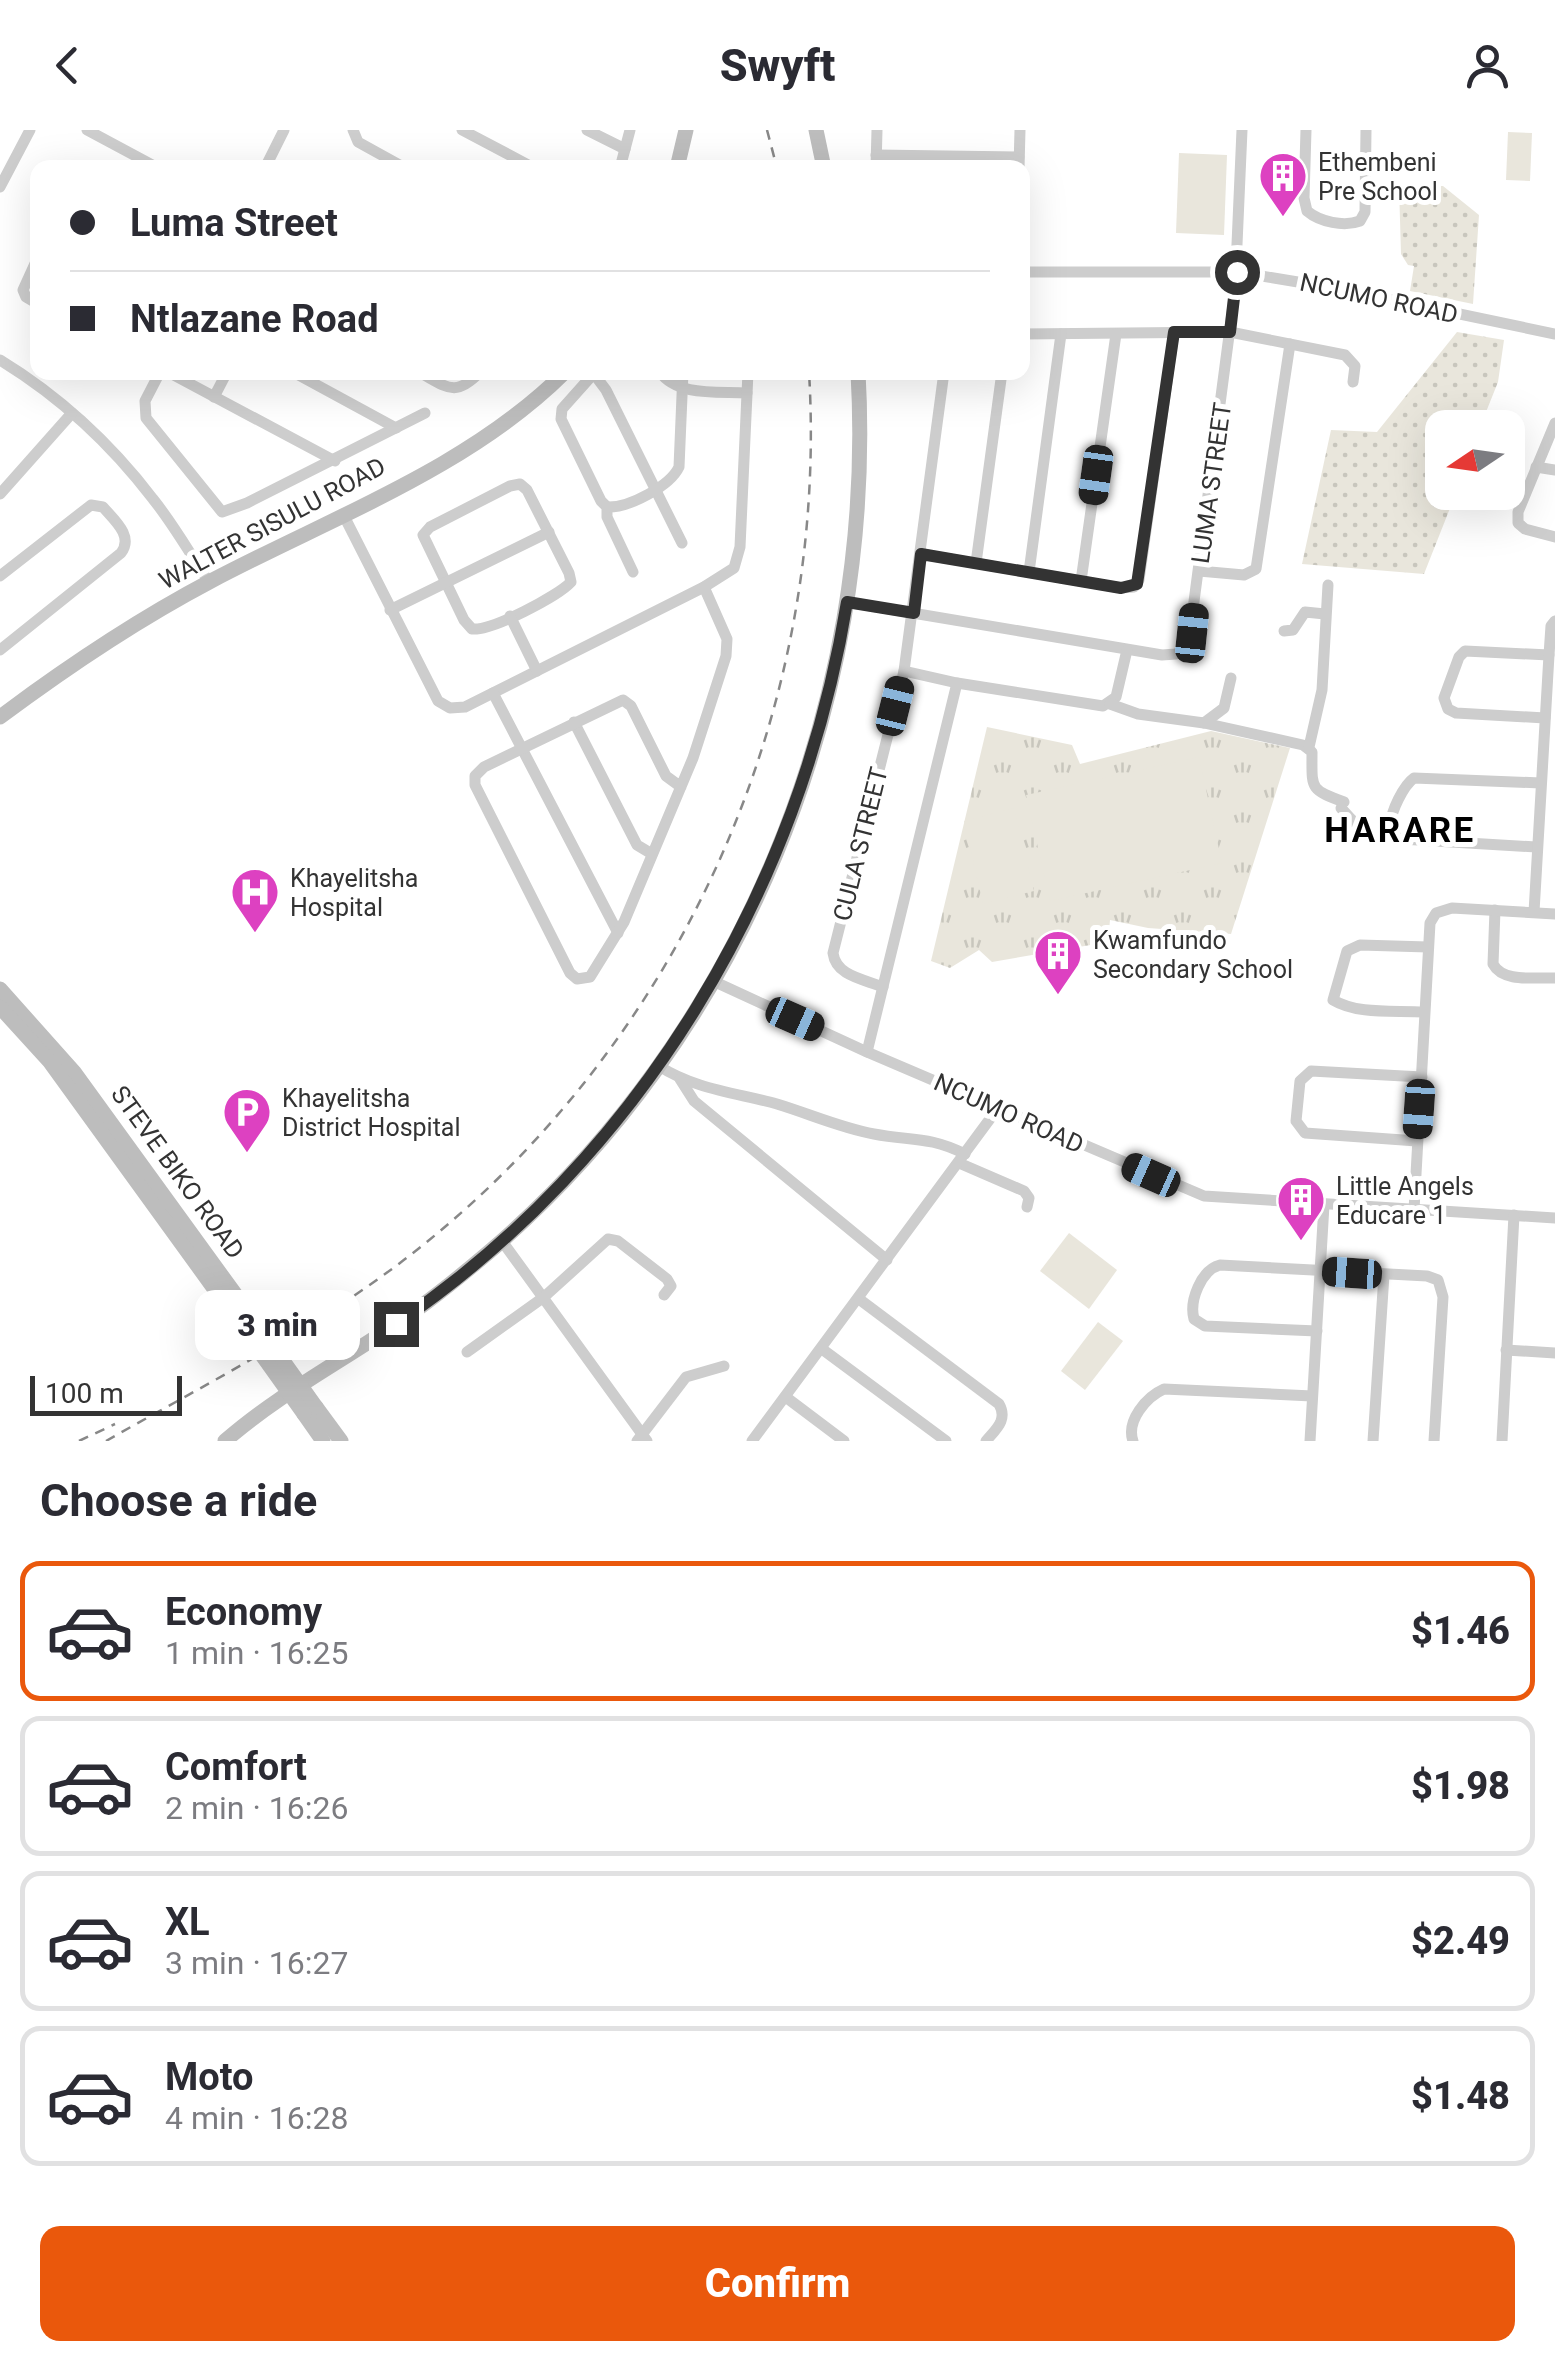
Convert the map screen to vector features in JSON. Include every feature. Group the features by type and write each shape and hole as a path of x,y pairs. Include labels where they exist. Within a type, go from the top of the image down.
{"street":[{"path":"0,187 30,130"},
{"path":"87,130 143,160"},
{"path":"272,160 284,130"},
{"path":"354,130 358,142 391,160"},
{"path":"462,130 519,160"},
{"path":"587,130 625,150"},
{"path":"622,160 630,130"},
{"path":"680,160 686,130"},
{"path":"816,130 822,160"},
{"path":"876,160 877,130"},
{"path":"1019,160 1020,130"},
{"name":"LUMA STREET","path":"847,602 1127,650 1170,655 1188,646 1237,272 1242,130"},
{"path":"1306,130 1307,211 1316,218 1351,224 1365,212 1366,130"},
{"name":"NCUMO ROAD","path":"1030,272 1237,272 1340,289 1555,334"},
{"path":"30,274 23,290 30,300"},
{"path":"921,554 1130,588 1139,580 1174,332"},
{"path":"1030,334 1230,332 1345,355 1355,366 1353,382"},
{"path":"1029,572 1061,334"},
{"path":"1082,581 1116,334"},
{"path":"1199,570 1244,575 1254,572 1258,565 1290,344"},
{"path":"0,360 72,413 126,466 209,582"},
{"path":"156,380 144,412 222,512 425,414"},
{"path":"183,380 335,460"},
{"path":"214,397 223,380"},
{"path":"308,380 396,428"},
{"path":"437,380 459,390 471,380"},
{"name":"WALTER SISULU ROAD","path":"0,717 110,640 209,582 472,446 520,414 556,380"},
{"path":"588,380 562,408 562,419 607,507 607,517 634,572"},
{"path":"600,380 682,543"},
{"path":"666,380 684,388 747,392"},
{"path":"607,507 622,506 674,477 679,467 684,380"},
{"path":"343,514 431,688 444,706 466,708 704,587 724,576 738,561 748,380"},
{"path":"225,1441 402,1321 502,1241 578,1165 658,1066 713,982 770,871 804,784 825,713 847,602 859,486 858,380"},
{"name":"CULA STREET","path":"882,986 841,971 834,963 833,953 904,671 943,380"},
{"path":"976,563 1001,380"},
{"path":"0,494 72,413"},
{"path":"1555,423 1518,512 1518,523 1525,529 1555,536"},
{"path":"1536,466 1555,470"},
{"path":"520,484 527,490 570,573 570,585 481,630 472,629 464,620 446,584 426,545 425,530 520,484"},
{"path":"0,576 95,504 102,507 126,538 121,553 1,649"},
{"path":"390,610 549,532"},
{"path":"1328,585 1322,690 1309,747 1315,791 1342,805 1362,831 1372,835 1393,833"},
{"path":"681,787 666,776 626,701 618,700 478,770 475,786 570,974 577,979 590,977 618,933 681,787 706,723 728,647 704,587"},
{"path":"1284,631 1293,630 1305,612 1325,614"},
{"path":"510,616 537,670"},
{"path":"1534,912 1551,626 1555,621"},
{"path":"904,671 1103,706 1116,697 1127,650"},
{"path":"1545,718 1456,713 1448,708 1444,698 1459,657 1465,651 1549,655"},
{"path":"1204,724 1224,708 1231,678"},
{"path":"867,1052 957,683"},
{"path":"493,693 618,933"},
{"path":"1110,704 1138,714 1309,747"},
{"path":"574,722 637,846 652,854"},
{"path":"1536,847 1401,840 1390,824 1407,782 1414,778 1540,782"},
{"path":"1414,1210 1430,923 1436,914 1452,908 1555,914"},
{"path":"1495,910 1496,970 1507,976 1555,978"},
{"path":"1424,1012 1359,1009 1333,1000 1346,951 1360,945 1428,948"},
{"name":"NCUMO ROAD","path":"713,982 1204,1196 1555,1218"},
{"name":"STEVE BIKO ROAD","path":"0,989 74,1072 310,1410 341,1441"},
{"name":"STEVE BIKO ROAD","path":"0,1007 50,1062 253,1331"},
{"path":"658,1066 680,1079 778,1104 841,1126 942,1142 962,1158 1024,1191 1029,1198 1027,1207"},
{"path":"1417,1141 1304,1133 1296,1120 1300,1081 1311,1071 1422,1076"},
{"path":"680,1079 694,1101 887,1260"},
{"path":"752,1441 998,1108"},
{"path":"1310,1441 1324,1205"},
{"path":"1502,1441 1514,1216"},
{"path":"467,1352 544,1297 603,1240 611,1238 669,1281 671,1286 664,1295"},
{"path":"502,1241 642,1439 686,1377 724,1366"},
{"path":"1317,1332 1205,1326 1194,1319 1192,1306 1212,1266 1432,1277 1442,1286 1434,1441"},
{"path":"1374,1441 1384,1275"},
{"path":"859,1299 1001,1407 1002,1422 986,1441"},
{"path":"822,1350 946,1441"},
{"path":"1506,1350 1555,1353"},
{"path":"1133,1441 1132,1422 1154,1394 1164,1388 1312,1396"},
{"path":"787,1398 840,1440"},
{"name":"STEVE BIKO ROAD","path":"310,1410 323,1441"}],"green space":[{"path":"1508,132 1532,133 1530,181 1506,180"},
{"path":"1179,153 1227,155 1224,235 1176,233"},
{"path":"1399,186 1443,186 1479,215 1473,304 1410,291 1414,266 1408,265 1401,254"},
{"path":"1457,332 1504,340 1498,382 1487,410 1425,410 1425,510 1449,510 1424,574 1302,564 1331,430 1377,432"},
{"path":"987,727 1072,745 1080,764 1211,731 1290,748 1231,934 1148,928 1110,920 1108,942 992,962 979,950 950,968 931,961"},
{"path":"1199,757 1222,863 1050,901 1026,795"},
{"path":"1014,808 1034,891 983,904 964,821"},
{"path":"1069,1233 1117,1270 1089,1309 1040,1271"},
{"path":"1098,1322 1123,1341 1085,1390 1061,1371"}],"railway":[{"path":"767,130 775,160"},
{"path":"106,1441 312,1323 428,1241 519,1157 599,1063 667,962 723,853 765,738 794,619 809,496 809,380"},
{"path":"79,1441 115,1424"}],"place":[{"name":"Ethembeni Pre School","path":"1283,218"},
{"name":"Khayelitsha Hospital","path":"255,934"},
{"name":"Kwamfundo Secondary School","path":"1058,996"},
{"name":"Khayelitsha District Hospital","path":"247,1154"},
{"name":"Little Angels Educare 1","path":"1301,1242"}],"district":[{"name":"HARARE","path":"1400,830"}],"route":[{"path":"396,1324 502,1241 576,1168 638,1094 700,1005 740,935 804,784 825,713 847,602 914,613 921,554 1121,588 1137,584 1174,332 1230,332 1237,272"}]}
